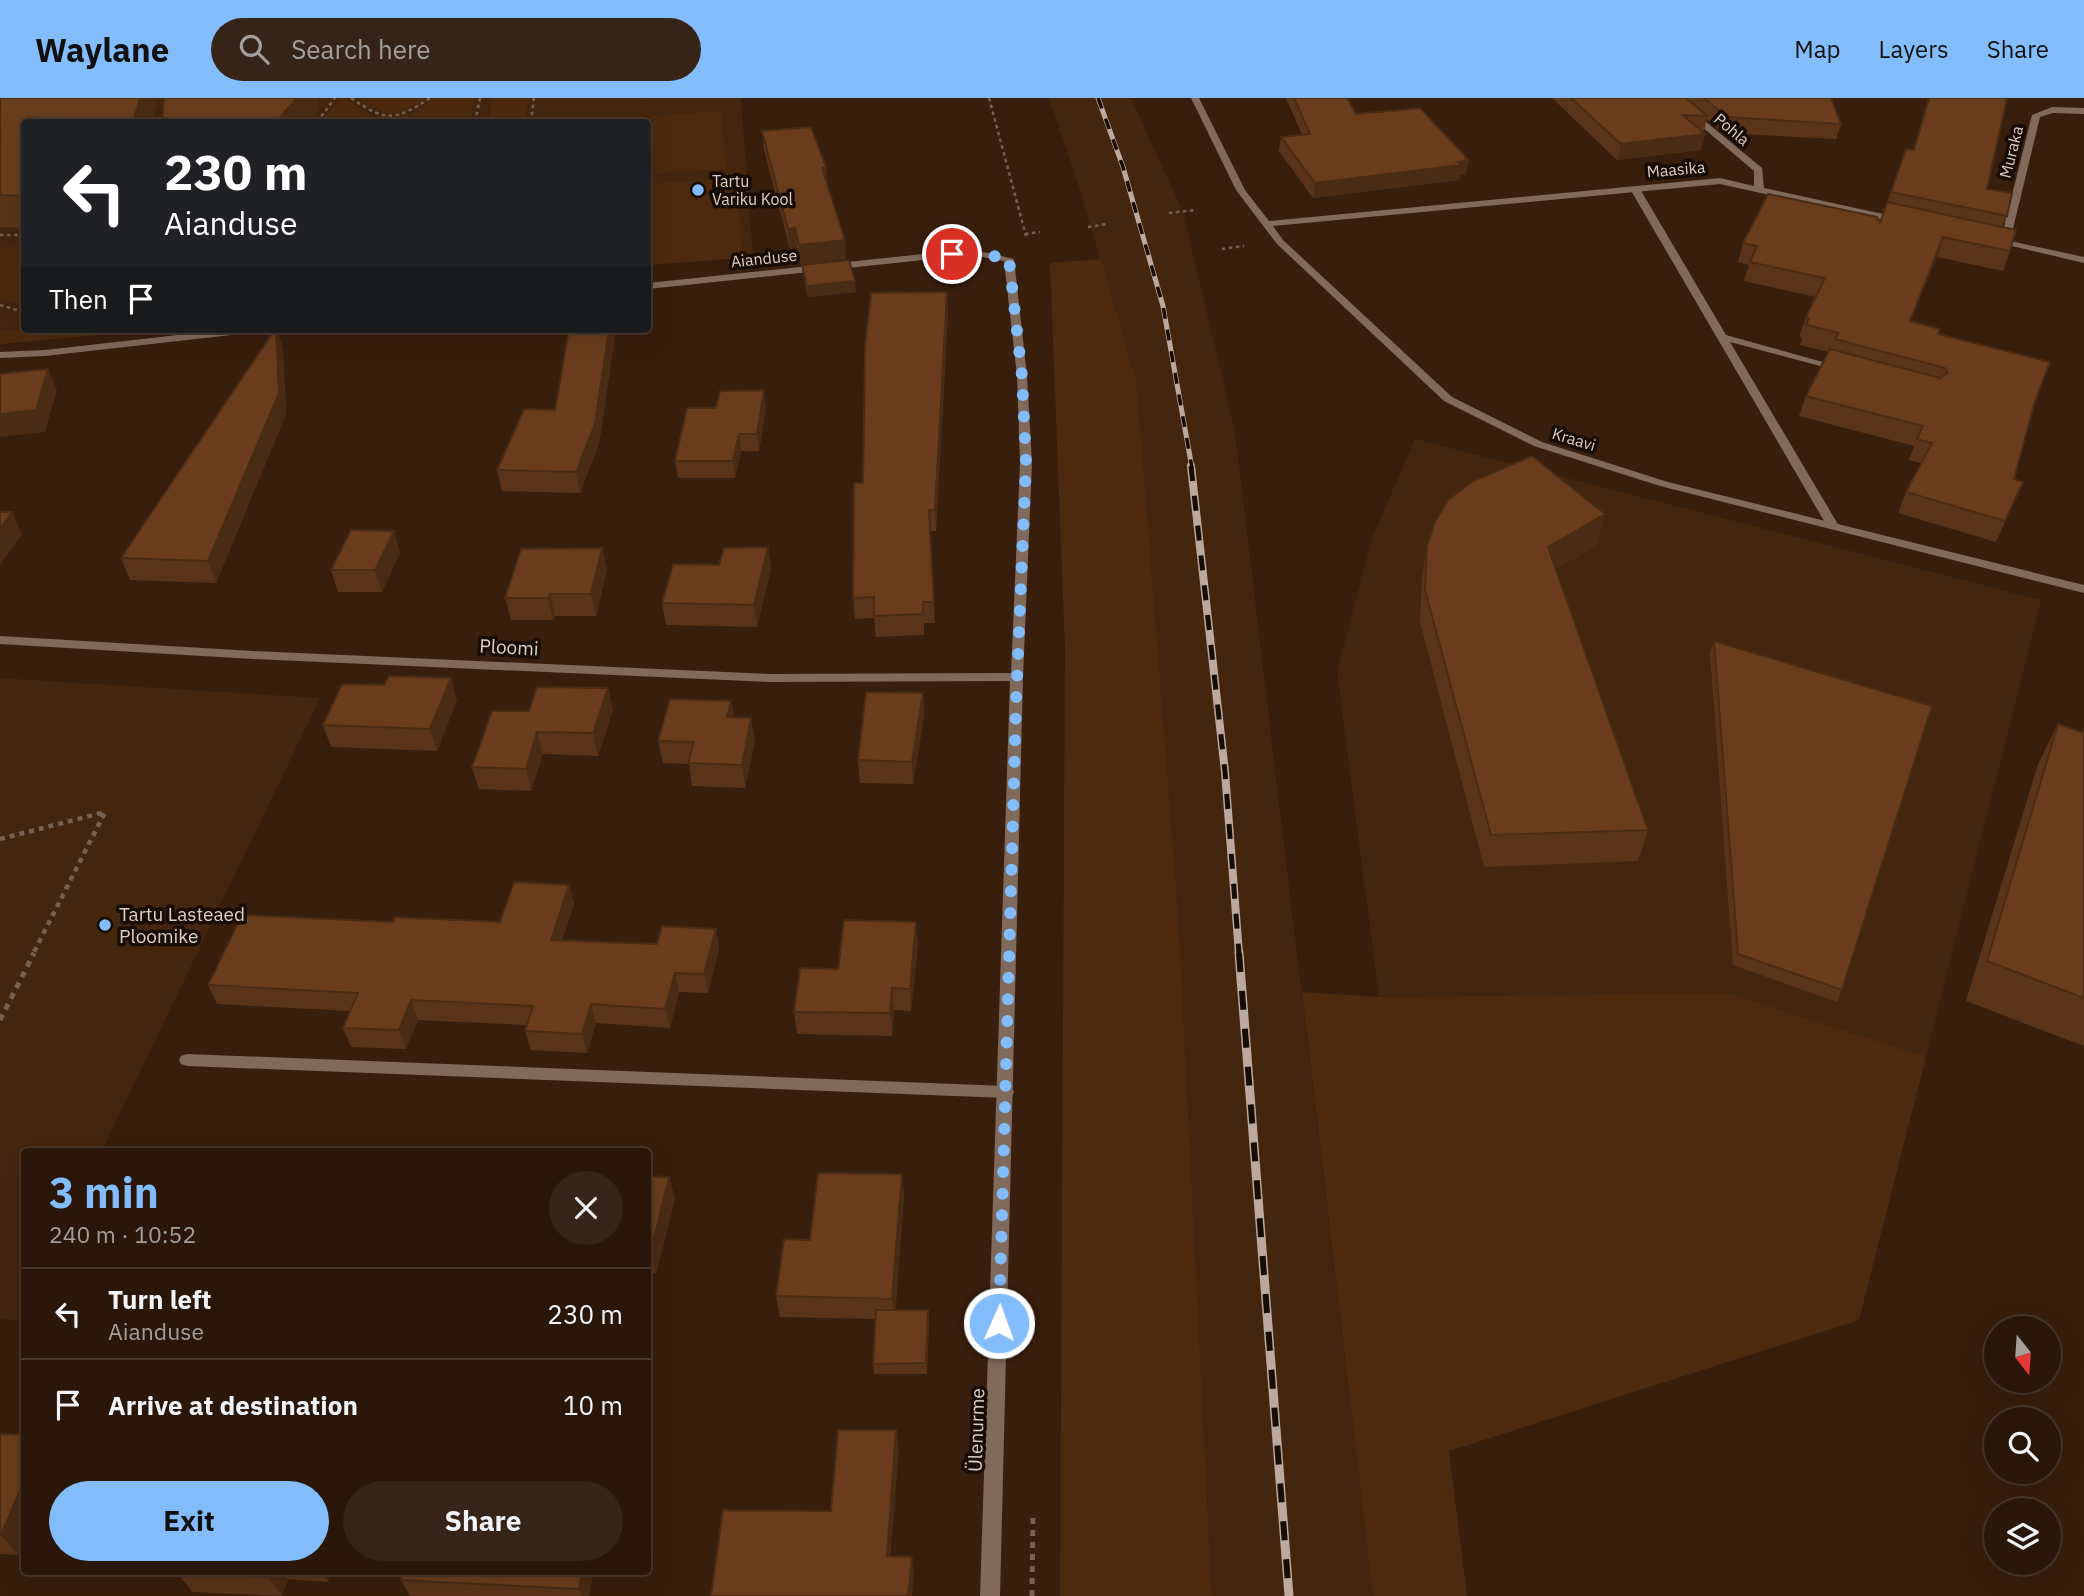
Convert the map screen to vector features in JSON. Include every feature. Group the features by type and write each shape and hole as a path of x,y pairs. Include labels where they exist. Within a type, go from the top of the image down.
{"street":[{"name":"Kraavi","path":"1195,98 1241,190 1265,224 1291,253 1448,399 1538,444 1664,484 2084,589"},
{"name":"Pohla","path":"1672,98 1759,170 1759,189"},
{"name":"Muraka","path":"2005,243 2036,115 2052,110 2084,111"},
{"name":"Maasika","path":"1265,224 1720,181 1909,222"},
{"path":"1635,189 1833,526"},
{"path":"1991,240 2084,260"},
{"name":"Aianduse","path":"651,286 971,252 1009,259"},
{"name":"Ülenurme","path":"989,1596 1026,463 1022,376 1009,259"},
{"path":"0,355 45,353 222,333"},
{"path":"1722,337 1854,372"},
{"name":"Ploomi","path":"0,640 253,655 770,678 1017,677"},
{"path":"187,1060 1006,1091"}],"path":[{"path":"319,119 335,98"},
{"path":"351,98 379,117 391,118 407,113 430,98"},
{"path":"476,119 480,98"},
{"path":"531,119 534,98"},
{"path":"989,98 1028,244"},
{"path":"1169,214 1196,210"},
{"path":"1088,227 1107,224"},
{"path":"1026,234 1040,232"},
{"path":"0,235 21,235"},
{"path":"0,305 21,311"},
{"path":"0,839 105,812 0,1020"}],"shaded area":[{"name":"Tartu Variku Kool","path":"0,98 741,98 753,257 651,265 651,119 21,119 21,333 112,333 0,344"},
{"path":"340,98 376,119 323,119"},
{"path":"357,98 425,98 405,111 391,114 377,110"},
{"path":"434,98 474,98 471,119 393,119 412,114"},
{"path":"492,98 528,98 525,119 489,119"},
{"path":"1049,98 1131,98 1183,212 1235,431 1373,1596 1212,1596 1178,910 1136,380 1080,190"},
{"path":"721,111 726,169 654,174 652,116"},
{"path":"737,178 742,258 651,265 651,184"},
{"path":"21,246 21,303 0,299 0,248"},
{"path":"1101,259 1136,380 1143,463 1178,910 1212,1596 1060,1596 1065,647 1050,263"},
{"path":"21,330 21,333 120,333 0,344 0,331"},
{"path":"1415,439 2041,600 1926,1057 1730,993 1379,997 1337,672 1372,538"},
{"name":"Tartu Lasteaed Ploomike","path":"0,678 320,698 103,1148 21,1148 21,1320 0,1319"},
{"path":"1302,992 1379,997 1730,993 1926,1057 1859,1320 1449,1451 1467,1596 1373,1596"}],"building":[{"path":"0,98 140,98 134,119 21,119 21,196 0,195"},
{"path":"164,98 297,98 279,119 162,119"},
{"path":"1294,98 1347,98 1356,114 1420,108 1469,160 1458,162 1461,165 1315,183 1281,137 1310,134"},
{"path":"1571,98 1686,98 1707,116 1683,115 1705,134 1621,144"},
{"path":"1704,98 1831,98 1841,124 1727,117"},
{"path":"1929,98 2007,98 1987,189 2012,193 2007,216 1891,192 1906,149 1914,150"},
{"path":"811,127 826,167 822,168 845,240 799,245 795,228 788,229 762,131"},
{"path":"1768,194 1877,217 1880,223 1887,202 2016,230 2010,251 1943,237 1910,321 1940,329 1938,334 2050,362 2035,401 2014,479 2023,482 2005,521 1906,492 1932,443 1917,439 1923,426 1806,396 1830,349 1940,378 1948,373 1945,368 1835,339 1839,333 1806,325 1809,318 1806,317 1825,278 1750,262 1757,246 1743,243"},
{"path":"849,260 855,281 807,286 802,265"},
{"path":"947,292 935,510 929,510 934,602 923,602 923,614 874,616 874,597 853,598 854,483 863,483 865,347 871,293"},
{"path":"272,333 276,333 279,393 208,561 121,558"},
{"path":"568,333 608,333 595,424 576,472 497,470 524,409 555,410"},
{"path":"48,369 36,410 0,414 0,374"},
{"path":"764,390 757,434 739,434 733,461 675,461 687,408 716,408 720,391"},
{"path":"1532,456 1605,514 1548,547 1648,830 1491,835 1425,590 1427,546 1435,522 1448,500 1473,481"},
{"path":"0,512 12,512 0,529"},
{"path":"351,530 394,531 375,570 331,570"},
{"path":"768,547 754,605 662,603 673,564 719,565 724,548"},
{"path":"602,548 591,594 505,598 521,549"},
{"path":"1714,641 1932,706 1842,990 1738,954"},
{"path":"389,676 451,678 430,729 323,725 342,684 384,685"},
{"path":"537,687 608,688 593,733 537,732 526,769 472,767 492,711 529,711"},
{"path":"866,692 923,693 912,762 858,760"},
{"path":"670,699 731,701 727,717 751,718 742,765 688,763 694,742 658,741"},
{"path":"2058,724 2084,733 2084,998 1987,961"},
{"path":"514,882 569,885 551,940 657,944 662,926 716,929 704,974 675,973 665,1009 591,1004 582,1034 525,1031 533,1006 411,1000 399,1030 343,1028 358,993 208,985 242,915 393,922 394,917 500,922"},
{"path":"844,920 916,922 910,989 892,988 890,1013 794,1012 800,968 838,969"},
{"path":"818,1173 902,1174 892,1299 776,1296 784,1239 810,1240"},
{"path":"651,1176 669,1177 651,1251"},
{"path":"876,1310 928,1310 926,1363 873,1364"},
{"path":"838,1430 896,1430 887,1556 912,1557 908,1596 711,1596 723,1510 831,1511"},
{"path":"0,1434 21,1435 21,1488 0,1535"},
{"path":"224,1575 270,1575 269,1577"},
{"path":"402,1575 581,1575 579,1589 401,1580"}],"railway":[{"path":"1098,98 1123,167 1163,306 1192,468"},
{"path":"1191,466 1225,772 1239,954"},
{"path":"1239,953 1289,1596"}],"place":[{"name":"Tartu Variku Kool","path":"698,190"},
{"name":"Tartu Lasteaed Ploomike","path":"105,925"}],"route":[{"path":"952,254 971,252 1009,259 1022,376 1026,463 1016,704 999,1323"}]}
